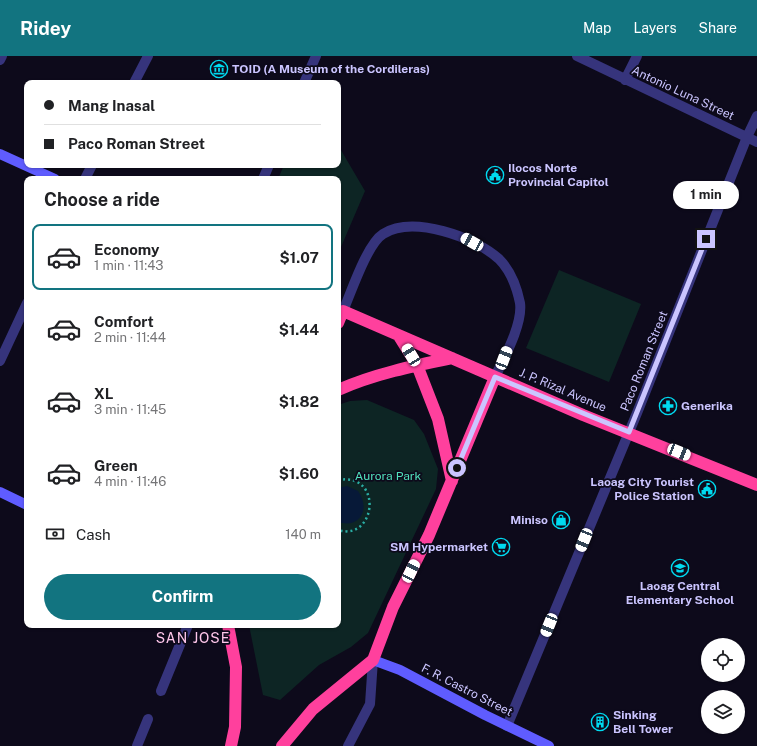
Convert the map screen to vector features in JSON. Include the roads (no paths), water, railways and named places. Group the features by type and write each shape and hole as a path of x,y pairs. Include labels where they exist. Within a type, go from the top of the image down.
{"highway":[{"name":"J. P. Rizal Avenue","path":"341,310 495,377 757,485"},
{"path":"399,336 417,365 438,419 452,481"},
{"path":"341,389 362,379 452,358"},
{"path":"282,746 313,709 373,660 393,607 429,535 495,377"},
{"path":"229,628 236,667 236,720 232,746"}],"main road":[{"path":"0,154 24,165"},
{"path":"31,168 48,176"},
{"path":"0,492 24,504"},
{"name":"F. R. Castro Street","path":"373,660 400,670 548,746"}],"street":[{"path":"0,60 2,56"},
{"path":"136,80 148,56"},
{"path":"305,80 316,56"},
{"name":"Antonio Luna Street","path":"576,56 757,142"},
{"path":"625,80 637,56"},
{"name":"Paco Roman Street","path":"507,726 629,432 747,137 757,116"},
{"path":"341,308 372,246 382,234 394,229 410,227 439,230 462,236 499,260 514,283 520,304 517,325 495,377"},
{"path":"0,361 24,309"},
{"path":"161,691 187,628"},
{"path":"348,746 370,704 373,660"},
{"path":"137,746 148,718"}],"water":[{"path":"347,486 358,491 362,498 363,511 361,516 352,523 341,522 341,487"}],"place":[{"name":"TOID (A Museum of the Cordileras)","path":"219,69"},
{"name":"Ilocos Norte Provincial Capitol","path":"495,175"},
{"name":"Generika","path":"668,406"},
{"name":"Laoag City Tourist Police Station","path":"707,489"},
{"name":"Miniso","path":"561,520"},
{"name":"SM Hypermarket","path":"501,547"},
{"name":"Laoag Central Elementary School","path":"680,568"},
{"name":"Sinking Bell Tower","path":"600,722"}],"district":[{"name":"SAN JOSE","path":"193,638"}],"park label":[{"name":"Aurora Park","path":"388,476"}]}
